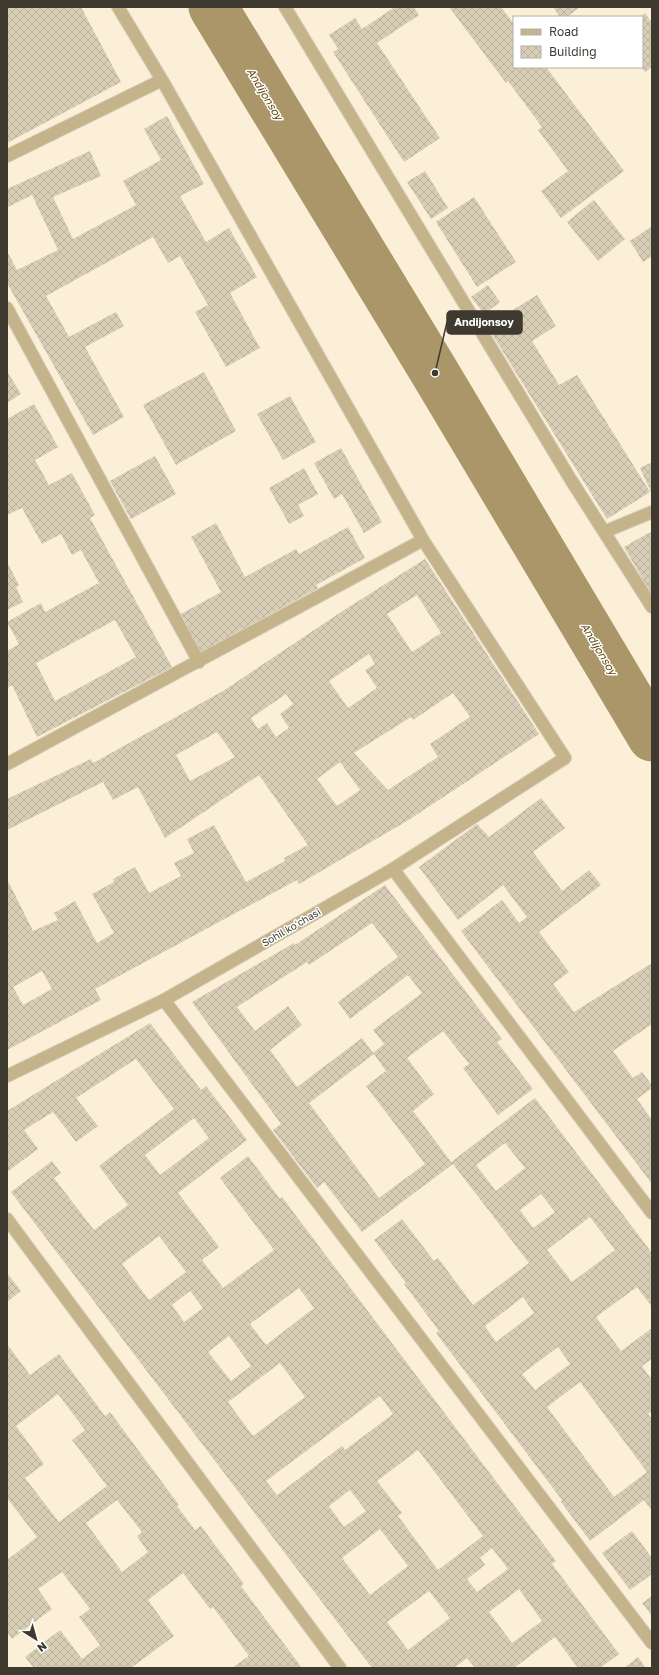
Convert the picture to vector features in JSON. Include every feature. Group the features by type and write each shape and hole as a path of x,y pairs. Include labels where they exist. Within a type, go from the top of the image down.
{"street":[{"path":"7,764 199,662 423,540 162,80 118,7"},
{"path":"285,7 571,480 652,607"},
{"path":"7,156 162,80"},
{"path":"7,308 199,662"},
{"path":"604,532 652,512"},
{"name":"Sohil koʻchasi","path":"7,1076 164,1000 393,869 564,758 423,540"},
{"path":"393,869 652,1213"},
{"path":"164,1000 652,1643"},
{"path":"7,1219 340,1668"}],"building":[{"path":"7,7 81,7 121,82 7,143"},
{"path":"395,7 414,7 419,15 377,43 440,138 404,162 333,52 338,49 329,35 355,18 362,29"},
{"path":"449,7 501,7 513,23 513,68 547,68 624,171 561,218 541,191 568,171 538,130 542,127 508,81 506,83"},
{"path":"553,7 580,7 568,16 559,16"},
{"path":"645,13 652,23 652,67 645,72 643,68 643,16 641,16"},
{"path":"167,116 204,184 180,196 206,242 229,228 257,277 230,293 260,348 226,367 195,312 208,305 180,256 168,263 153,237 46,296 69,337 116,312 124,326 85,347 124,417 93,435 7,283 7,251 17,270 58,250 32,195 8,207 7,189 90,151 101,176 53,197 73,239 136,205 123,181 161,160 144,129"},
{"path":"425,171 448,208 431,219 407,182"},
{"path":"474,197 516,262 477,287 436,222"},
{"path":"594,200 625,239 598,261 567,222"},
{"path":"652,226 652,256 643,262 630,241"},
{"path":"488,285 500,302 484,314 471,297"},
{"path":"537,295 556,326 532,341 559,385 577,375 650,492 607,519 487,326"},
{"path":"7,371 21,394 7,403"},
{"path":"204,372 236,431 176,465 143,405"},
{"path":"290,396 316,442 283,460 257,414"},
{"path":"34,404 58,447 35,460 49,485 72,473 95,515 90,518 172,667 37,737 12,685 7,688 7,651 19,644 7,622 41,603 45,612 99,583 81,550 72,555 61,534 42,544 22,508 7,515 7,419","holes":["115,620 136,657 55,701 36,663"]},
{"path":"341,448 382,522 364,533 342,494 334,499 314,463"},
{"path":"155,456 176,494 131,519 110,481"},
{"path":"652,462 652,494 640,468"},
{"path":"304,468 318,494 298,505 304,516 289,524 269,488"},
{"path":"216,523 245,577 296,549 299,554 348,527 365,558 316,585 318,588 201,652 181,614 221,592 191,537"},
{"path":"652,531 652,595 624,547"},
{"path":"425,559 539,734 407,821 299,884 297,880 95,989 101,1000 7,1050 7,879 33,931 58,920 54,913 75,901 97,943 114,933 92,894 114,882 113,879 135,867 149,893 181,876 174,863 194,853 187,839 214,825 246,882 285,861 284,858 308,845 259,775 165,838 138,787 113,800 103,782 7,830 7,799 91,759 93,763 223,691 341,612","holes":["417,595 441,633 412,652 387,614","369,654 375,664 365,670 377,688 348,708 329,681","453,693 470,717 430,744 438,757 388,790 354,753 411,717 413,720","286,694 293,704 280,714 289,728 276,737 267,723 258,729 251,718","217,732 235,757 190,781 176,755","340,762 360,790 337,806 317,779","42,971 52,989 23,1005 13,987"]},
{"path":"7,562 19,585 16,587 23,602 7,610"},
{"path":"541,798 565,828 533,852 562,891 589,870 601,885 539,932 569,972 553,984 574,1012 652,963 652,1024 613,1051 633,1078 642,1072 652,1085 652,1088 637,1099 652,1120 652,1184 461,931 502,900 519,923 527,917 503,885 458,920 419,867 477,824 489,837"},
{"path":"385,885 502,1039 497,1042 533,1089 498,1115 463,1068 469,1064 443,1031 407,1058 434,1094 413,1111 451,1162 535,1098 652,1253 652,1307 637,1287 596,1317 621,1351 652,1328 652,1359 642,1366 652,1380 652,1411 648,1414 652,1419 652,1511 644,1500 590,1541 561,1502 562,1500 436,1333 439,1331 374,1240 402,1219 434,1261 438,1258 473,1305 529,1263 453,1164 362,1232 324,1182 317,1188 273,1130 281,1124 192,1002 294,943 295,945","holes":["372,923 398,957 338,1002 350,1019 408,975 422,993 373,1030 384,1044 373,1053 362,1038 297,1087 270,1050 302,1025 288,1006 255,1031 237,1007 307,962 309,965","374,1054 386,1071 366,1086 425,1164 379,1198 309,1103","505,1143 525,1168 496,1191 476,1165","541,1194 555,1212 533,1228 520,1210","590,1217 615,1250 572,1282 547,1250","523,1297 534,1313 496,1342 485,1326","558,1347 570,1364 535,1390 522,1374","580,1382 647,1472 614,1497 547,1407"]},
{"path":"150,1023 201,1090 206,1086 247,1140 178,1193 219,1247 202,1260 223,1288 274,1250 220,1178 248,1156 280,1199 282,1197 556,1561 552,1564 619,1654 600,1668 578,1668 555,1637 514,1668 475,1668 467,1658 454,1668 372,1668 11,1192 52,1161 61,1173 54,1178 94,1230 128,1205 99,1166 174,1109 136,1059 76,1098 98,1126 76,1142 53,1112 24,1130 38,1149 7,1172 7,1111","holes":["194,1118 209,1138 160,1175 145,1155","159,1236 186,1272 149,1300 122,1264","299,1288 314,1308 266,1345 250,1324","190,1291 203,1308 184,1322 172,1305","229,1336 251,1366 231,1381 208,1352","280,1363 305,1397 253,1436 228,1402","380,1396 393,1414 345,1450 342,1446 277,1495 266,1481","418,1450 483,1536 438,1570 398,1516 402,1513 377,1481","350,1490 366,1511 344,1527 329,1506","380,1529 408,1566 370,1595 342,1558","492,1548 508,1569 477,1592 467,1579 485,1565 480,1558","519,1589 542,1621 512,1643 489,1612","429,1591 450,1618 408,1650 387,1622"]},
{"path":"7,1273 21,1291 7,1302"},
{"path":"7,1344 30,1375 59,1354 105,1416 110,1412 179,1505 177,1506 195,1530 201,1526 244,1584 241,1586 302,1668 232,1668 249,1656 213,1607 210,1609 183,1573 148,1600 174,1636 131,1668 34,1668 25,1657 60,1630 82,1659 100,1645 79,1617 90,1609 62,1572 38,1589 52,1609 12,1639 7,1633 7,1560 37,1537 7,1498","holes":["58,1394 85,1430 72,1440 107,1486 59,1522 25,1478 44,1464 16,1426","117,1500 142,1532 137,1536 148,1552 122,1572 86,1523"]},
{"path":"632,1531 652,1558 652,1574 630,1590 602,1553"},
{"path":"652,1596 652,1616 642,1603"},
{"path":"638,1657 646,1668 624,1668"}],"waterway":[{"name":"Andijonsoy","path":"213,7 435,373 652,737"}],"place":[{"name":"Andijonsoy","path":"435,373"}]}
